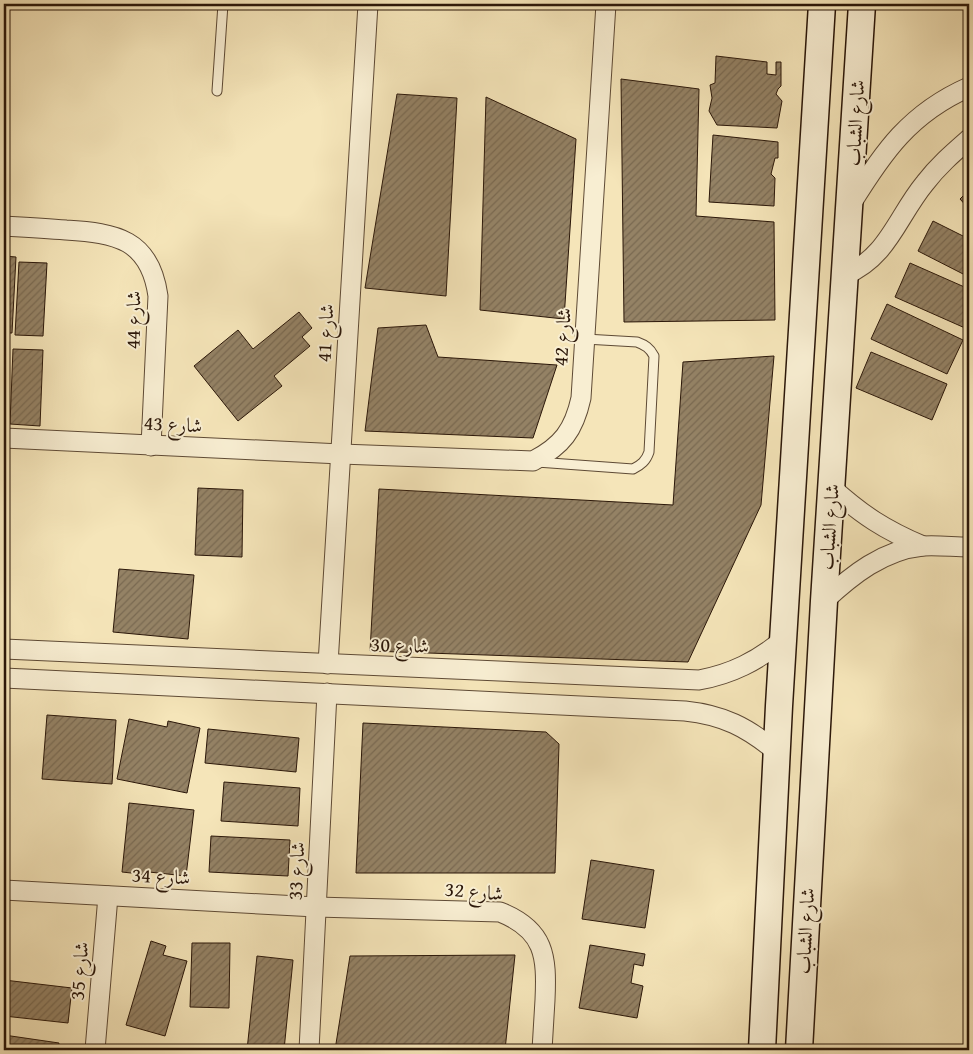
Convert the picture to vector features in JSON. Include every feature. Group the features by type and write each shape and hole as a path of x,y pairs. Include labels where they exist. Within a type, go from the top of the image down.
{"street":[{"name":"شارع 41","path":"328,664 368,4"},
{"name":"شارع 42","path":"533,461 548,454 561,443 571,429 578,414 581,398 606,4"},
{"name":"شارع الشباب","path":"762,1050 783,640 822,4"},
{"name":"شارع الشباب","path":"799,1050 824,601 862,4"},
{"path":"850,206 872,170 893,141 936,105 969,87"},
{"path":"806,274 845,275 876,256 925,182 947,158 969,139"},
{"name":"شارع 44","path":"4,226 98,232 114,236 128,242 140,252 150,265 156,280 158,296 151,446"},
{"name":"شارع 43","path":"4,438 341,454"},
{"path":"341,454 533,461"},
{"path":"831,487 874,522 898,536 923,546"},
{"path":"824,601 860,570 880,559 901,551 923,546 969,547"},
{"name":"شارع 30","path":"4,649 699,680 718,677 753,662 783,640"},
{"path":"266,691 267,661"},
{"path":"4,678 685,710 704,713 740,725 759,737 777,752"},
{"path":"649,709 651,678"},
{"name":"شارع 33","path":"309,1050 327,694"},
{"path":"771,856 809,858"},
{"name":"شارع 34","path":"4,890 316,907"},
{"name":"شارع 35","path":"95,1050 108,896"},
{"name":"شارع 32","path":"316,907 485,911 500,912 513,918 525,926 536,939 544,954 546,970 542,1050"}],"lane":[{"path":"217,90 223,4"},
{"path":"533,461 633,469 640,466 646,460 649,452 654,356 644,344 637,342 585,339"}],"building":[{"path":"716,56 767,62 767,74 776,75 776,62 781,62 781,86 776,94 782,101 777,128 717,125 709,111 712,98 710,85 715,83"},
{"path":"621,79 699,89 696,216 774,222 775,320 624,322"},
{"path":"397,94 457,98 446,296 365,288"},
{"path":"486,97 576,139 564,319 480,310"},
{"path":"713,135 778,142 778,158 775,158 771,174 775,178 774,206 709,202"},
{"path":"969,190 969,209 960,199"},
{"path":"933,221 969,239 969,277 918,251"},
{"path":"4,256 16,257 12,333 4,333"},
{"path":"19,262 47,263 43,336 15,335"},
{"path":"910,263 969,289 969,319 965,328 895,297"},
{"path":"887,304 963,340 947,374 871,339"},
{"path":"299,312 312,328 302,337 310,346 274,376 282,386 238,421 194,366 238,330 253,349"},
{"path":"426,325 438,357 557,365 533,438 365,431 378,328"},
{"path":"13,349 43,350 40,426 10,424"},
{"path":"871,352 947,384 932,420 856,388"},
{"path":"774,356 761,505 688,662 370,651 379,489 673,505 683,362"},
{"path":"969,388 969,404 964,403"},
{"path":"198,488 243,490 242,557 195,555"},
{"path":"119,569 194,575 188,639 113,632"},
{"path":"47,715 116,720 112,784 42,779"},
{"path":"129,719 167,727 168,721 200,728 187,793 117,779"},
{"path":"363,723 546,732 559,744 555,873 356,873"},
{"path":"208,729 299,738 296,772 205,763"},
{"path":"224,782 300,788 298,826 221,821"},
{"path":"129,803 194,810 186,876 149,872 149,875 122,872"},
{"path":"211,836 290,840 288,876 209,872"},
{"path":"591,860 654,870 645,928 582,919"},
{"path":"151,941 166,946 163,955 187,961 165,1036 126,1025"},
{"path":"192,943 230,943 229,1008 190,1007"},
{"path":"590,945 645,954 643,966 634,964 631,983 643,986 637,1018 579,1008"},
{"path":"515,955 505,1050 335,1050 350,956"},
{"path":"257,956 293,960 284,1050 247,1050"},
{"path":"4,980 72,988 68,1023 4,1016"},
{"path":"4,1035 59,1043 58,1050 4,1050"}]}
